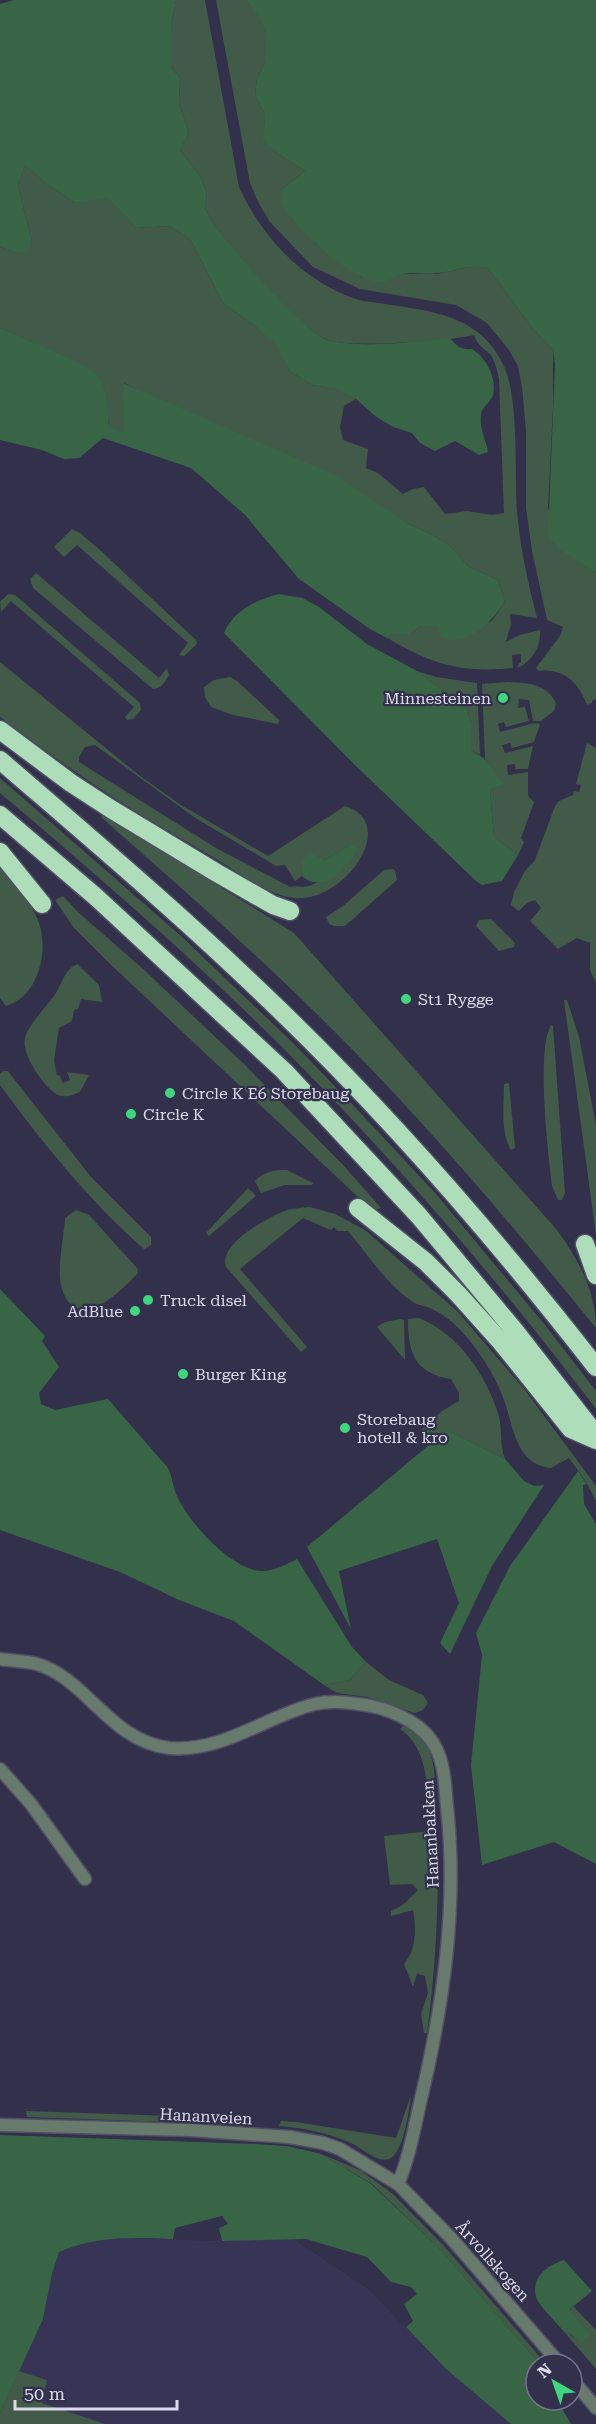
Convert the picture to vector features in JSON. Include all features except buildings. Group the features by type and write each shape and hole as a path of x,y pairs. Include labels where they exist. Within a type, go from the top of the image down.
{"highway":[{"path":"0,730 71,783 111,808 217,873 273,905 290,911"},
{"path":"0,760 204,939 283,1014 400,1134 476,1217 596,1367"},
{"path":"0,814 96,897 292,1080 419,1216 515,1331 596,1438"},
{"path":"0,852 42,904"},
{"path":"358,1208 426,1262 458,1294 501,1342 571,1429 596,1438"},
{"path":"585,1244 596,1275"}],"street":[{"name":"Hananbakken","path":"0,1659 38,1664 64,1679 122,1730 145,1742 167,1748 208,1745 241,1734 285,1713 317,1703 345,1702 374,1707 403,1718 421,1729 435,1745 443,1764 449,1826 450,1866 446,1961 429,2072 407,2161 398,2184"},
{"path":"0,1769 31,1804 85,1879"},
{"name":"Hananveien","path":"0,2125 190,2130 290,2137 323,2143 340,2149 398,2184"},
{"name":"Årvollskogen","path":"398,2184 451,2238 550,2352"},
{"path":"584,2394 596,2408"}],"shaded area":[{"path":"128,2237 206,2241 293,2239 368,2289 445,2368 511,2424 105,2424 41,2402 47,2380 19,2371 43,2319 59,2252 77,2244"}],"green space":[{"path":"14,0 176,0 171,26 171,67 180,78 179,104 189,133 180,150 200,176 207,192 205,208 212,222 269,289 318,335 331,341 359,344 390,344 450,338 460,347 472,349 477,353 486,363 492,375 494,388 493,395 481,415 488,452 479,455 455,441 435,451 420,443 412,433 393,427 375,416 356,399 336,389 313,385 289,371 279,348 254,325 223,303 190,239 169,226 136,228 108,198 76,203 48,185 25,165 18,186 32,242 28,251 16,253 0,247 0,4"},
{"path":"176,0 205,0 239,187 259,223 271,239 300,268 334,290 361,300 436,313 467,325 492,346 502,362 512,394 520,538 537,618 510,614 511,624 506,642 520,635 540,630 535,652 518,668 521,654 512,655 513,668 463,668 434,661 389,639 391,634 411,634 420,626 491,622 505,602 498,580 469,567 449,545 427,532 124,383 124,434 109,426 104,388 64,356 0,328 0,247 16,253 32,242 18,186 25,165 48,185 76,203 108,197 136,228 169,226 190,239 223,303 254,325 280,348 289,371 313,385 337,389 356,399 344,406 340,427 343,440 368,449 366,468 378,473 403,494 424,487 445,514 467,511 492,515 504,513 499,379 492,356 479,344 474,335 400,343 356,343 328,340 313,331 282,304 212,222 205,208 207,192 200,176 180,150 189,133 179,104 180,78 171,67 171,26"},
{"path":"216,0 246,0 260,16 266,34 266,60 257,79 255,95 265,115 264,140 278,154 305,171 283,188 316,244 361,277 382,282 400,274 437,274 478,265 488,268 533,329 553,350 553,407 548,508 579,561 596,573 596,699 592,703 587,705 580,690 563,675 556,672 539,671 536,668 560,636 563,627 547,620 532,551 526,508 526,431 518,366 509,350 487,323 456,305 360,289 313,267 270,222 250,183"},
{"path":"246,0 596,0 596,573 561,550 548,536 555,364 553,350 533,329 488,268 476,266 434,274 402,274 381,282 368,280 340,264 299,226 281,204 283,188 305,171 278,154 263,140 265,115 255,95 257,79 266,60 266,34 259,16"},
{"path":"0,328 68,358 98,376 105,393 109,426 124,433 123,383 337,476 408,524 449,545 469,567 498,580 505,602 486,625 460,639 440,636 438,626 420,626 411,634 391,634 389,639 370,629 299,579 245,515 191,468 103,438 79,458 64,459 42,450 0,440"},
{"path":"72,529 101,551 196,640 197,644 184,656 179,655 188,643 77,545 64,557 54,547"},
{"path":"36,573 159,678 167,668 169,675 163,684 153,689 33,588 30,579"},
{"path":"8,594 15,595 140,703 141,710 133,719 127,720 125,717 134,707 11,601 1,612 0,602"},
{"path":"279,594 302,598 319,607 367,644 417,671 467,709 471,723 471,750 485,759 504,784 490,790 494,837 518,855 502,881 482,885 476,881 355,765 224,633 234,618 247,607"},
{"path":"0,662 140,776 181,805 268,856 345,806 361,815 368,829 366,845 359,861 331,889 313,897 284,896 252,881 104,791 0,717","holes":["95,745 194,817 276,866 285,865 295,881 303,875 309,853 325,860 350,845 322,879 309,886 290,887 216,848 79,762 79,757 85,747"]},
{"path":"417,671 436,677 477,683 480,755 471,750 471,723 467,709"},
{"path":"230,677 279,720 278,724 233,715 211,707 205,697 204,687 214,680"},
{"path":"507,682 535,685 547,691 556,703 554,711 541,721 533,721 529,700 519,699 518,708 525,707 529,721 506,727 504,722 498,724 500,732 534,723 540,724 534,742 512,748 510,743 502,745 505,753 533,746 528,769 515,769 515,764 507,765 508,775 528,772 528,796 534,802 521,838 524,842 518,855 494,837 490,790 503,784 485,759 482,684"},
{"path":"587,743 596,748 596,983 590,970 590,943 577,938 558,949 530,921 541,908 535,900 527,903 519,911 511,905 514,892 525,871 535,860 555,806 559,801 573,795 574,791 579,792 581,785 576,784"},
{"path":"0,778 181,936 293,1043 354,1106 436,1194 545,1325 596,1391 596,1409 465,1246 361,1129 287,1052 207,975 0,793"},
{"path":"103,814 294,933 557,1230 572,1252 589,1288 596,1328 470,1178 357,1055 250,950 101,817"},
{"path":"350,845 357,850 340,873 334,877 321,882 311,881 301,876 303,875 302,862 309,852 325,860"},
{"path":"0,867 33,909 42,941 42,955 34,981 18,1001 6,1006 0,998"},
{"path":"393,869 397,880 345,926 329,924 326,917 343,906 384,870"},
{"path":"63,896 244,1064 344,1166 381,1208 375,1210 357,1196 108,962 74,928 55,900"},
{"path":"491,919 515,943 514,947 499,951 476,926 479,920"},
{"path":"77,964 99,985 102,1002 81,999 78,1009 74,1010 72,1021 59,1028 54,1060 57,1075 63,1083 70,1080 67,1072 89,1075 80,1092 64,1096 52,1091 40,1078 26,1053 25,1038 34,1021 56,993 66,973"},
{"path":"564,1000 567,1000 579,1037 596,1125 596,1235"},
{"path":"551,1025 553,1026 565,1193 562,1200 558,1200 552,1186 544,1102 544,1056"},
{"path":"8,1071 91,1177 151,1237 151,1245 144,1249 105,1212 68,1171 0,1085 0,1074"},
{"path":"509,1083 515,1148 511,1150 505,1135 503,1118 504,1084"},
{"path":"287,1170 313,1183 312,1185 285,1185 261,1193 255,1181 258,1178 270,1172"},
{"path":"248,1188 256,1196 209,1236 206,1233"},
{"path":"310,1207 335,1214 365,1230 458,1312 525,1390 596,1486 596,1501 585,1480 569,1458 551,1468 531,1460 524,1453 494,1377 475,1347 456,1326 442,1314 415,1303 404,1295 386,1278 348,1231 337,1231 334,1227 331,1230 303,1218 240,1269 307,1347 301,1352 226,1267 226,1258 229,1249 246,1232 257,1225 287,1210"},
{"path":"76,1210 89,1215 137,1268 138,1273 110,1299 88,1310 78,1309 69,1303 60,1282 65,1218"},
{"path":"0,1289 45,1336 42,1341 59,1367 39,1393 41,1404 55,1410 108,1399 168,1468 182,1505 212,1543 238,1563 251,1569 267,1571 297,1559 352,1647 366,1662 349,1680 324,1685 234,1621 179,1600 120,1572 0,1530"},
{"path":"419,1318 446,1334 468,1356 478,1370 498,1413 505,1459 447,1430 432,1442 421,1430 442,1411 459,1401 459,1393 451,1379 429,1372 416,1360 410,1342 408,1319"},
{"path":"404,1320 405,1360 377,1327 385,1322"},
{"path":"447,1430 505,1459 524,1481 534,1486 544,1485 492,1566 450,1654 440,1643 459,1603 437,1539 339,1571 351,1629 307,1547"},
{"path":"578,1471 587,1484 583,1485 584,1504 596,1524 596,1864 554,1842 482,1865 471,1765 482,1655 476,1633 510,1566"},
{"path":"366,1662 389,1680 423,1695 428,1703 423,1710 415,1713 367,1697 337,1693 324,1685 349,1680"},
{"path":"404,1725 427,1746 435,1779 437,1921 427,2033 424,2033 421,2014 428,1993 425,1976 417,1974 413,1987 404,1964 413,1945 415,1924 413,1910 391,1916 391,1911 404,1904 418,1890 412,1884 390,1885 384,1836 431,1831 426,1775 417,1749 400,1729"},
{"path":"411,2095 402,2140 394,2155 389,2159 374,2157 334,2136 279,2126 281,2121 296,2122 396,2138"},
{"path":"26,2111 173,2116 171,2122 27,2117"},
{"path":"0,2135 254,2144 287,2146 321,2154 371,2184 439,2248 530,2352 524,2352 524,2412 564,2412 571,2424 511,2424 445,2368 406,2327 413,2321 404,2304 417,2294 411,2287 391,2282 367,2257 306,2239 222,2241 219,2228 228,2224 222,2216 175,2228 173,2239 100,2240 59,2252 43,2319 0,2413"},
{"path":"321,2154 360,2170 393,2194 444,2246 536,2352 530,2352 439,2248 372,2184"},
{"path":"564,2260 592,2291 570,2309 570,2312 590,2335 581,2342 568,2332 566,2334 536,2297 538,2278 552,2265"},
{"path":"573,2306 596,2330 596,2369 584,2352 581,2352 566,2334 568,2332 574,2338 569,2312"},
{"path":"19,2371 47,2380 42,2403 105,2424 0,2424 0,2413"}],"place":[{"name":"Minnesteinen","path":"503,698"},
{"name":"St1 Rygge","path":"406,999"},
{"name":"Circle K E6 Storebaug","path":"170,1093"},
{"name":"Circle K","path":"131,1114"},
{"name":"Truck disel","path":"148,1300"},
{"name":"AdBlue","path":"135,1311"},
{"name":"Burger King","path":"183,1374"},
{"name":"Storebaug hotell & kro","path":"345,1428"}]}
